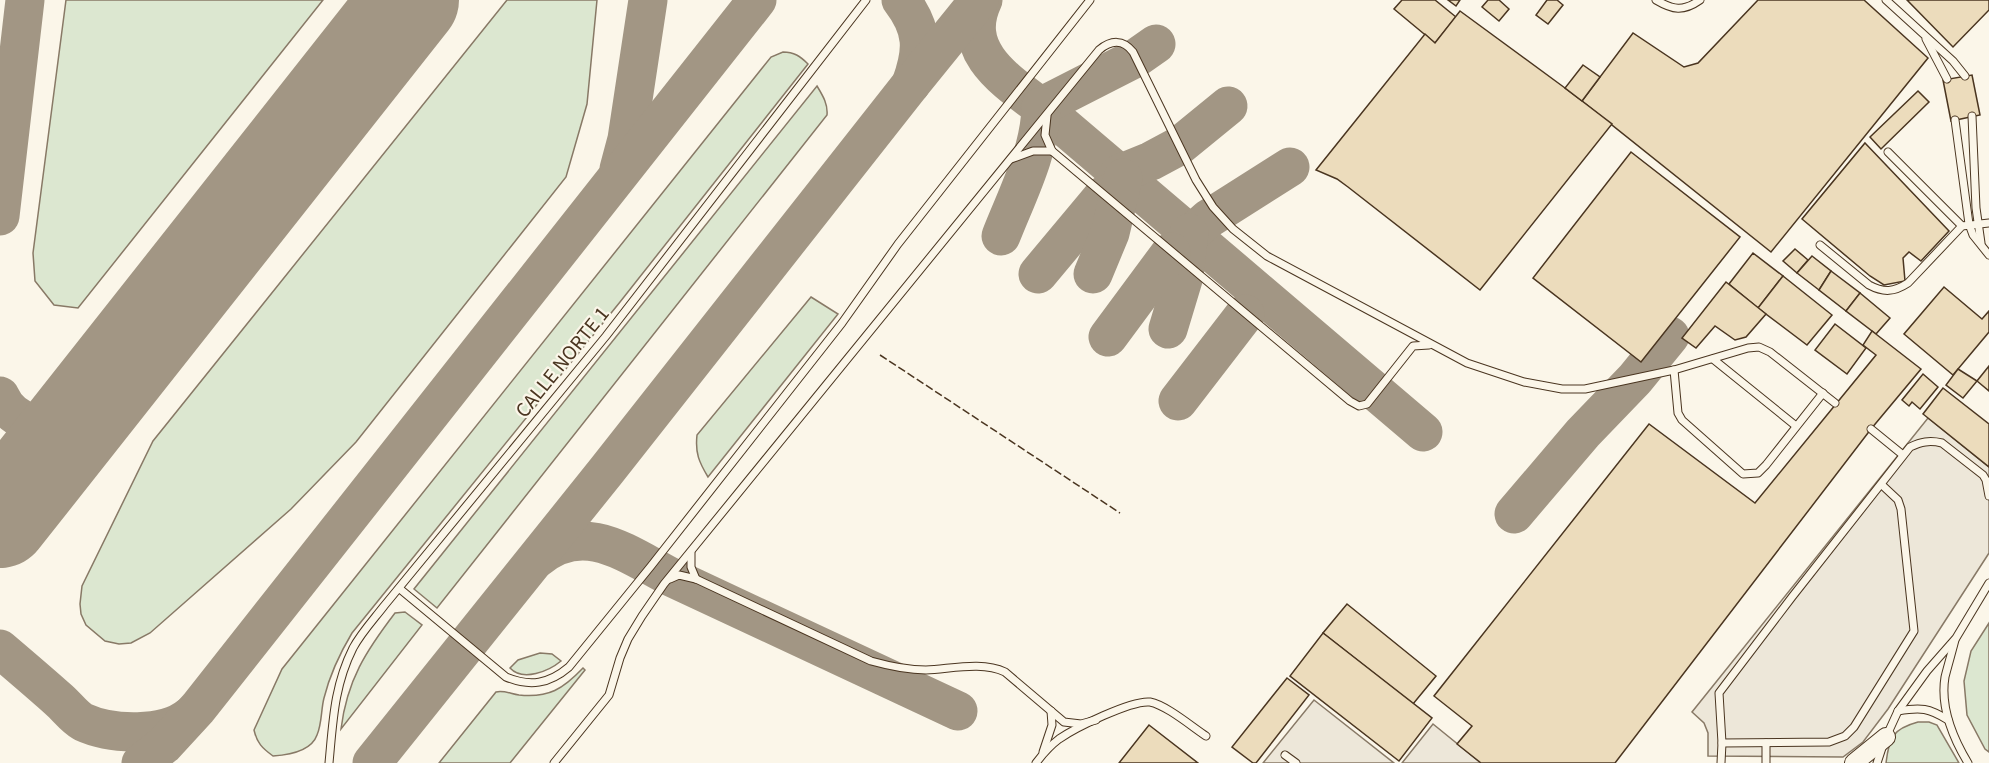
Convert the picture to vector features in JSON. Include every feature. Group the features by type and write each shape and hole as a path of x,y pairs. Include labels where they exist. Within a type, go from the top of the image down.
{"main road":[{"path":"1854,763 1886,737"}],"lane":[{"name":"CALLE NORTE 1","path":"329,763 335,697 354,646 606,336 866,0"},
{"path":"400,589 506,677 519,682 542,682 553,679 569,667 834,332 898,244 1090,0"},
{"path":"1656,0 1681,9 1700,0"},
{"path":"1886,0 1953,61 1965,76"},
{"path":"1924,34 1947,80"},
{"path":"554,763 609,695 628,639 664,584 1102,47 1117,42 1126,45 1136,58 1196,180 1206,197 1229,224 1267,256 1467,363 1503,376 1562,389 1593,387 1674,370 1748,348 1759,347 1778,357 1835,403"},
{"path":"1047,113 1045,135 1052,151 1319,376 1356,404 1362,406 1369,402 1413,346 1432,345"},
{"path":"1969,224 1972,116"},
{"path":"1955,120 1969,224 1973,236 1989,255"},
{"path":"1009,161 1033,150 1052,151"},
{"path":"1888,153 1969,224"},
{"path":"1820,245 1869,285 1879,290 1889,291 1899,289 1908,283 1969,224 1989,223"},
{"path":"1407,331 1413,346"},
{"path":"1713,359 1796,426"},
{"path":"1674,370 1678,413 1682,420 1743,474 1758,473 1766,465 1823,393"},
{"path":"1871,429 1903,455"},
{"path":"1721,763 1719,693 1910,447 1922,442 1942,443 1983,475 1989,496"},
{"path":"1722,743 1829,742 1845,736 1854,727 1914,631 1901,508 1898,500 1882,485"},
{"path":"692,550 690,562 696,579"},
{"path":"664,584 672,577 680,575 696,579 871,661 894,668 979,667 999,669 1064,722 1075,724 1096,720"},
{"path":"1877,763 1898,711 1956,638 1989,584"},
{"path":"1956,638 1945,679 1945,698 1952,732 1968,763"},
{"path":"1038,761 1058,740 1124,707 1143,702 1161,706 1206,736"},
{"path":"1898,711 1925,709 1934,711 1948,720"},
{"path":"1038,761 1050,735 1051,711"},
{"path":"1766,743 1766,763"},
{"path":"1285,755 1296,763"}],"green space":[{"path":"66,0 323,0 78,308 54,305 35,281 33,253"},
{"path":"507,0 597,0 587,104 566,177 356,442 291,509 150,633 131,643 119,644 105,641 86,625 81,614 82,586 153,441"},
{"path":"783,52 797,55 808,64 620,302 352,633 329,681 320,726 314,741 298,752 273,756 260,745 254,730 282,669 771,57"},
{"path":"817,86 826,104 827,115 437,608 414,589"},
{"path":"811,297 838,314 708,477 698,457 697,435"},
{"path":"405,612 422,625 341,729 348,696 359,667 395,613"},
{"path":"1989,623 1989,752 1985,749 1967,715 1964,681 1971,651"},
{"path":"540,653 552,654 561,661 550,668 529,675 515,672 510,668 518,660"},
{"path":"583,668 585,670 510,763 439,763 496,692 530,696 547,693 562,687"},
{"path":"1918,722 1937,725 1959,763 1886,763 1893,736 1902,728"}],"shaded area":[{"path":"1928,418 1989,467 1989,553 1888,709 1863,742 1843,757 1708,756 1708,733 1704,723 1692,712"},
{"path":"1314,700 1394,763 1263,763"},
{"path":"1433,724 1481,763 1402,763"}],"building":[{"path":"1402,0 1435,0 1456,17 1435,43 1394,9"},
{"path":"1448,0 1460,0 1456,6"},
{"path":"1488,0 1499,0 1509,9 1499,21 1482,7"},
{"path":"1547,0 1557,0 1563,5 1548,24 1536,15"},
{"path":"1758,0 1864,0 1928,58 1771,252 1582,101 1633,33 1684,67 1698,63"},
{"path":"1907,0 1989,0 1989,10 1953,47"},
{"path":"1460,11 1612,124 1480,290 1348,187 1337,179 1316,170 1425,34 1435,43"},
{"path":"1583,65 1600,77 1582,101 1565,88"},
{"path":"1972,75 1980,115 1951,121 1943,80"},
{"path":"1918,91 1929,102 1881,149 1870,137"},
{"path":"1865,143 1949,231 1921,261 1909,252 1903,258 1905,281 1884,285 1802,219"},
{"path":"1631,152 1740,237 1641,362 1533,278"},
{"path":"1795,249 1808,260 1797,273 1783,261"},
{"path":"1753,253 1783,276 1758,308 1729,284"},
{"path":"1812,256 1831,271 1819,290 1797,273"},
{"path":"1831,271 1860,293 1846,311 1819,290"},
{"path":"1783,276 1832,315 1807,345 1758,308"},
{"path":"1726,282 1766,314 1746,337 1735,340 1715,326 1696,348 1682,338"},
{"path":"1944,287 1982,319 1989,311 1989,332 1953,375 1904,334"},
{"path":"1860,293 1890,318 1876,334 1846,311"},
{"path":"1835,324 1866,348 1847,374 1815,350"},
{"path":"1872,331 1921,369 1871,429 1615,763 1481,763 1457,744 1472,726 1434,696 1649,424 1755,503 1876,355 1863,345"},
{"path":"1989,366 1989,391 1977,381"},
{"path":"1958,369 1977,381 1963,398 1946,385"},
{"path":"1923,374 1938,387 1920,409 1912,402 1909,406 1902,400"},
{"path":"1943,388 1989,424 1989,467 1923,414"},
{"path":"1347,604 1436,676 1413,704 1323,633"},
{"path":"1323,633 1432,718 1399,761 1290,676"},
{"path":"1287,678 1309,695 1256,763 1253,763 1232,747"},
{"path":"1149,725 1198,763 1119,763"}],"taxiway":[{"path":"0,216 25,0"},
{"path":"619,169 627,139 648,0"},
{"path":"141,763 164,745 198,708 757,0"},
{"path":"901,0 914,21 919,41 918,61 911,84"},
{"path":"372,763 979,0"},
{"path":"983,0 977,18 977,34 981,49 1000,75 1041,107 1423,432"},
{"path":"1040,107 1136,58 1156,44"},
{"path":"1119,174 1179,146 1228,106"},
{"path":"1001,236 1032,157 1040,124 1041,107"},
{"path":"1190,235 1208,219 1290,167"},
{"path":"1093,274 1110,233 1123,178"},
{"path":"1038,274 1104,195"},
{"path":"1168,329 1184,276 1189,233"},
{"path":"1108,337 1171,252"},
{"path":"1178,401 1245,314"},
{"path":"1514,514 1583,433 1635,379 1670,336"},
{"path":"0,396 13,413 22,419 43,425 64,422 74,417 95,397"},
{"path":"0,537 23,489"},
{"path":"538,558 555,547 572,542 589,541 622,551 671,577 958,711"},
{"path":"0,649 83,722 108,730 138,732 167,728 190,716"}],"runway":[{"path":"0,519 410,0"}],"fence":[{"path":"880,355 1120,513"}]}
